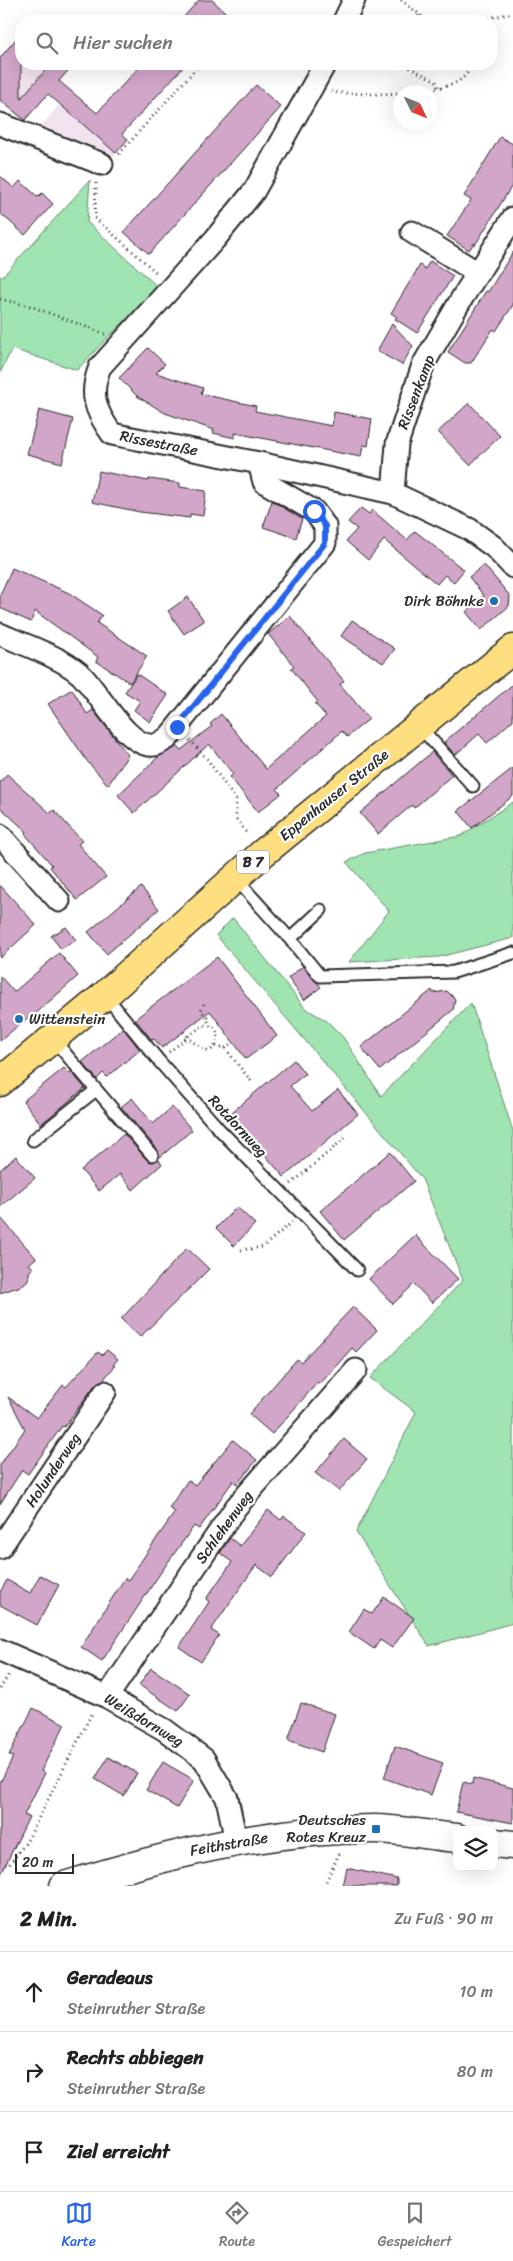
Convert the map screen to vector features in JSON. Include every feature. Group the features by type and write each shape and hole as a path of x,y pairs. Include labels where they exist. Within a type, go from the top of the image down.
{"main road":[{"name":"Eppenhauser Straße","path":"0,1082 105,994 263,853 513,649"},
{"name":"Feithstraße","path":"64,1886 189,1851 236,1841 317,1830 376,1829 453,1838"},
{"path":"498,1843 513,1845"}],"street":[{"path":"347,15 354,0"},
{"name":"Rissestraße","path":"322,70 254,191 215,238 100,367 93,383 98,415 112,434 259,463 393,494 469,529 494,547 513,567"},
{"path":"0,124 105,166"},
{"name":"Rissenkamp","path":"393,494 397,444 423,365 513,218"},
{"path":"412,232 478,273"},
{"path":"0,634 79,673 130,735 141,744 154,745 168,738 325,543 325,526 314,511 294,497 264,482 259,463"},
{"path":"0,835 59,901"},
{"name":"Schlehenweg","path":"104,1695 236,1507 356,1370"},
{"name":"Holunderweg","path":"0,1548 105,1392"},
{"name":"Weißdornweg","path":"0,1650 104,1695 165,1730 204,1759 227,1798 236,1841"}],"lane":[{"path":"419,726 473,786"},
{"path":"235,878 290,939 320,976 454,972 513,953"},
{"path":"290,939 321,910"},
{"name":"Rotdornweg","path":"105,994 159,1061 218,1128 357,1270"},
{"path":"53,1039 152,1155"},
{"path":"33,1140 96,1090"}],"path":[{"path":"401,0 419,15"},
{"path":"498,16 513,13"},
{"path":"171,286 95,218 96,182 105,166 194,70"},
{"path":"415,70 436,81 437,85"},
{"path":"438,88 456,84 468,73 469,70"},
{"path":"311,90 348,94 393,92"},
{"path":"0,299 30,306 122,341"},
{"path":"177,727 207,759 236,800 236,819 263,853"},
{"path":"204,1004 201,1010 207,1017 209,1025"},
{"path":"159,1061 203,1025 214,1026 218,1032 216,1046"},
{"path":"183,1032 203,1049 210,1050 216,1046 225,1048 251,1081"},
{"path":"225,1048 233,1042"},
{"path":"281,1192 345,1138"},
{"path":"241,1250 263,1247 283,1231 299,1212"},
{"path":"0,1864 9,1865 27,1840 104,1695"},
{"path":"324,1886 352,1829"}],"shaded area":[{"path":"15,40 15,70 69,70 24,121 0,101 0,58"},
{"path":"71,91 128,139 111,159 37,131"}],"green space":[{"path":"90,180 87,222 160,289 110,335 77,370 12,349 0,373 0,276 2,277"},
{"path":"513,802 513,938 439,957 349,962 389,911 346,862 365,853 461,836"},
{"path":"233,918 305,1008 327,1021 343,1037 381,1096 471,1003 513,1131 513,1623 429,1646 356,1532 416,1412 370,1378 463,1280 422,1179 216,935"}],"building":[{"path":"199,0 212,0 228,15 185,15"},
{"path":"15,40 15,70 21,70 21,98 46,70 69,70 59,81 97,113 136,70 181,70 122,134 128,139 116,153 48,94 25,120 0,100 0,58"},
{"path":"256,85 281,107 149,254 124,232"},
{"path":"500,137 513,144 513,184 475,245 474,243 469,250 447,236 471,200 464,196"},
{"path":"0,176 14,188 20,181 38,197 42,193 53,204 25,235 0,213"},
{"path":"513,252 513,305 496,331 493,329 471,363 465,363 448,352"},
{"path":"430,261 453,276 417,333 395,319 397,317 391,313 420,265 425,269"},
{"path":"392,324 413,346 402,365 377,351"},
{"path":"148,348 165,364 156,373 203,388 201,394 256,406 255,411 332,426 334,412 372,419 368,446 363,445 361,457 235,433 235,438 213,433 214,430 165,413 137,396 119,378"},
{"path":"469,403 500,436 470,465 438,432"},
{"path":"39,410 73,419 62,463 27,454"},
{"path":"99,471 148,481 149,479 180,483 180,487 206,491 203,516 190,514 190,518 140,512 92,502"},
{"path":"272,501 302,519 296,538 263,527"},
{"path":"361,508 369,514 372,510 407,540 415,531 464,570 454,582 445,575 437,584 384,540 368,560 346,541 357,529 348,522"},
{"name":"Dirk Böhnke","path":"484,565 510,596 509,606 481,630 466,612 484,596 469,577"},
{"path":"12,568 69,593 102,615 97,623 147,656 130,683 96,661 98,657 35,611 31,622 0,608 0,595"},
{"path":"188,597 204,621 184,634 168,611"},
{"path":"290,616 344,681 340,684 369,719 347,737 342,731 277,789 281,794 258,812 230,777 233,774 209,744 134,813 118,795 158,757 177,746 181,750 212,726 210,724 221,714 266,769 326,716 315,704 318,702 291,668 294,666 268,634"},
{"path":"352,620 395,649 383,663 341,636"},
{"path":"137,674 168,695 150,722 134,710 140,701 125,692"},
{"path":"513,684 513,720 487,743 479,734 455,755 444,742"},
{"path":"72,689 87,714 93,710 128,755 108,785 87,761 48,704"},
{"path":"432,752 452,775 414,808 412,805 378,834 360,813"},
{"path":"513,768 513,796 472,828 458,811"},
{"path":"7,774 50,813 54,810 82,841 78,844 106,877 77,900 50,867 52,865 25,834 27,832 0,807 0,782"},
{"path":"0,885 36,925 0,958"},
{"path":"141,887 159,909 107,954 88,932"},
{"path":"66,927 76,940 61,949 51,936"},
{"path":"59,953 78,976 33,1016 32,1014 0,1041 0,976 14,992"},
{"path":"217,957 277,1036 246,1059 210,1011 162,1048 154,1039 152,1040 135,1019"},
{"path":"303,966 321,987 304,1000 288,978"},
{"path":"432,990 433,993 447,991 455,999 453,1010 380,1070 361,1047"},
{"path":"123,1028 140,1050 107,1077 103,1073 97,1079 82,1062"},
{"path":"294,1060 305,1074 290,1086 312,1111 338,1090 358,1114 284,1177 241,1127 236,1131 225,1118"},
{"path":"64,1068 69,1073 71,1072 85,1088 41,1124 23,1101"},
{"path":"132,1098 153,1124 172,1107 192,1130 159,1158 158,1150 121,1107"},
{"path":"124,1134 147,1160 153,1162 158,1159 162,1164 133,1190 120,1174 99,1191 81,1170"},
{"path":"390,1152 414,1181 344,1240 320,1211"},
{"path":"16,1156 35,1178 0,1207 0,1170"},
{"path":"237,1207 255,1224 234,1246 216,1228"},
{"path":"0,1217 36,1258 29,1264 33,1268 29,1272 27,1281 21,1286 0,1293"},
{"path":"415,1235 458,1279 432,1303 414,1284 393,1304 369,1279"},
{"path":"187,1248 209,1269 140,1337 121,1319"},
{"path":"353,1307 377,1330 356,1352 352,1348 320,1384 318,1382 272,1434 249,1414 297,1359 301,1362"},
{"path":"107,1350 118,1359 113,1365 115,1366 103,1380 95,1385 64,1427 62,1426 28,1474 22,1470 0,1504 0,1465 25,1429 8,1397 37,1418 63,1385 66,1387 98,1352 102,1355"},
{"path":"344,1439 367,1459 339,1491 315,1473"},
{"path":"233,1440 257,1460 237,1484 233,1481 199,1529 194,1526 102,1661 81,1647 125,1578 128,1580 175,1512 169,1508 188,1480 195,1485"},
{"path":"268,1510 281,1520 284,1516 306,1532 272,1577 256,1565 211,1630 219,1635 201,1662 179,1647 209,1602 206,1599 232,1562 220,1553 230,1538 240,1546"},
{"path":"40,1575 59,1585 37,1625 0,1605 0,1592 7,1580 30,1593"},
{"path":"384,1597 414,1618 392,1648 380,1640 374,1649 349,1632 364,1609 372,1614"},
{"path":"151,1668 190,1694 178,1711 139,1685"},
{"path":"301,1703 335,1714 322,1752 288,1740"},
{"path":"33,1708 65,1724 41,1771 45,1773 24,1815 29,1817 0,1876 0,1783 13,1757 9,1755"},
{"path":"395,1746 443,1763 431,1795 384,1778"},
{"path":"108,1757 137,1773 124,1796 95,1779"},
{"path":"163,1762 194,1780 177,1808 146,1790"},
{"path":"473,1778 513,1788 513,1823 456,1812 463,1782 472,1784"},
{"path":"347,1868 397,1879 397,1886 343,1886"}],"place":[{"name":"Dirk Böhnke","path":"494,601"},
{"name":"Wittenstein","path":"19,1019"},
{"name":"Deutsches Rotes Kreuz","path":"376,1829"}],"route":[{"path":"177,727 325,543 325,526 314,511"}]}
